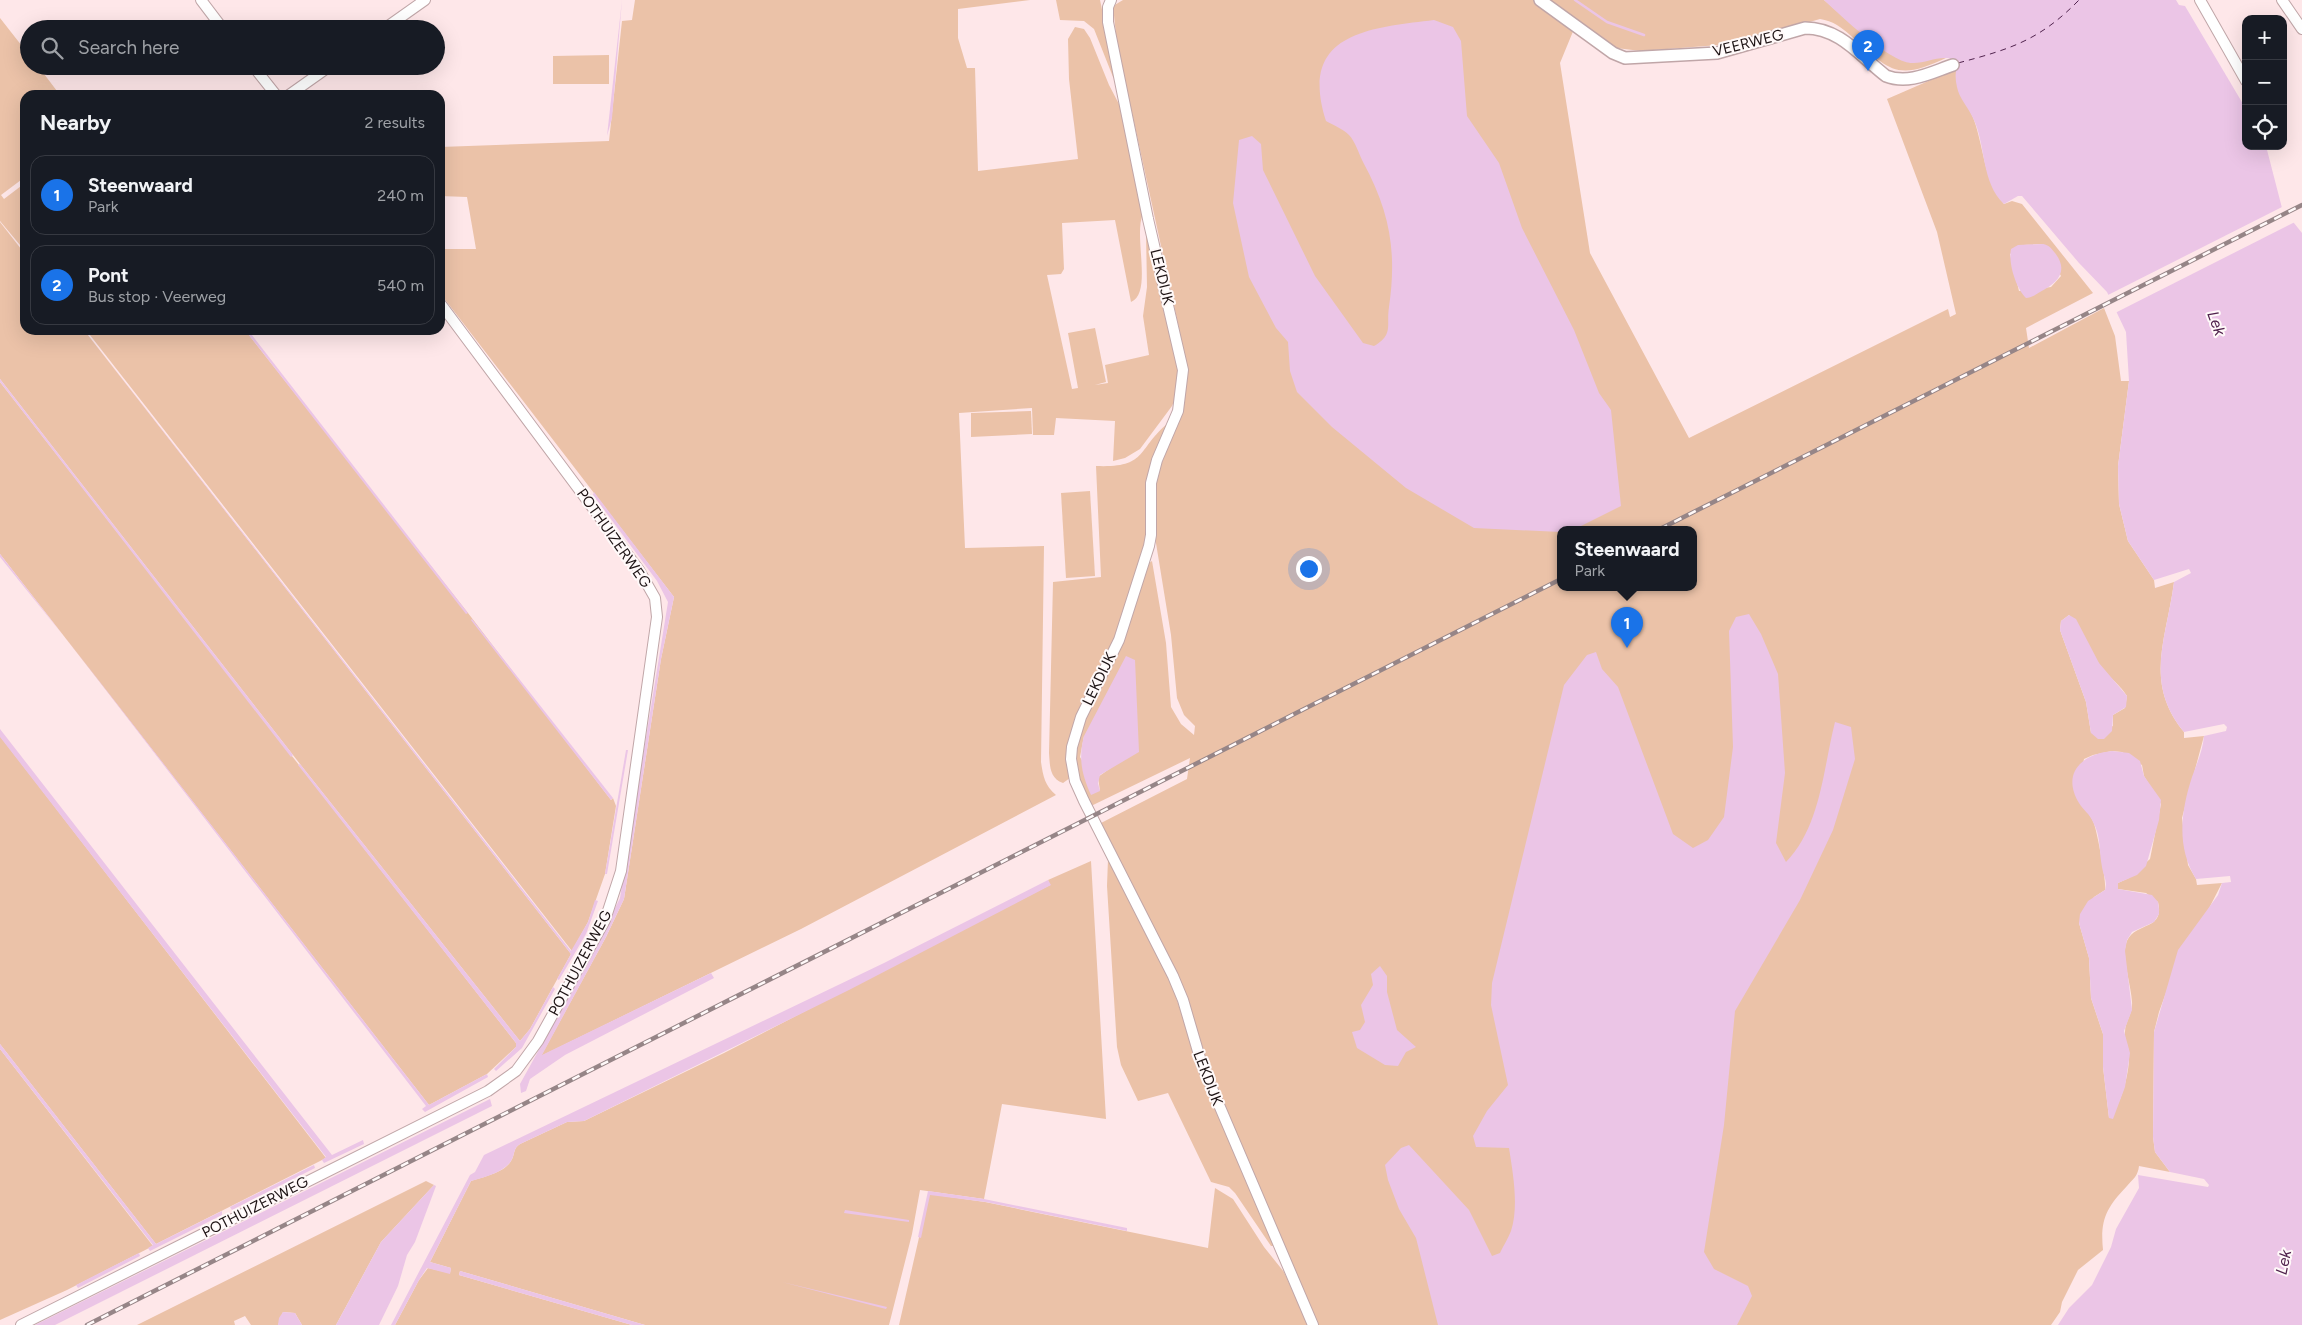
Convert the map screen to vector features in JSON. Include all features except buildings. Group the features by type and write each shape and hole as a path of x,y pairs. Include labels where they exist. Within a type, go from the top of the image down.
{"street":[{"path":"201,0 216,20"},
{"path":"397,20 425,0"},
{"name":"LEKDIJK","path":"1111,0 1108,13 1110,31 1148,219 1182,356 1183,384 1178,411 1157,460 1150,483 1152,535 1149,546 1118,640 1078,725 1072,747 1072,771 1084,801 1173,976 1183,1000 1202,1065 1313,1325"},
{"name":"VEERWEG","path":"1540,0 1613,53 1625,58 1717,53 1805,28 1813,28 1832,32 1877,69 1894,79 1911,79 1953,65"},
{"path":"2200,0 2242,74"},
{"path":"2282,0 2302,29"},
{"path":"260,75 272,90"},
{"path":"296,90 317,75"},
{"name":"POTHUIZERWEG","path":"21,1325 488,1091 516,1071 538,1041 605,920 621,871 657,617 655,598 639,570 445,310"}],"shaded area":[{"path":"635,0 1030,0 958,9 958,38 967,68 975,68 978,171 1078,159 1069,79 1068,39 1075,27 1084,29 1090,38 1109,85 1120,106 1143,214 1140,235 1142,276 1141,287 1137,296 1131,302 1115,220 1062,223 1064,269 1061,274 1047,275 1072,389 1078,388 1068,333 1095,328 1106,382 1095,385 1108,383 1105,365 1149,355 1143,316 1147,287 1146,232 1179,376 1176,397 1172,406 1140,449 1125,458 1113,461 1115,421 1056,418 1054,435 1033,435 1032,408 959,413 965,548 1044,546 1041,762 1045,780 1049,788 1056,795 801,929 541,1056 606,937 624,899 661,659 674,597 445,299 445,249 476,249 467,197 445,196 445,147 609,141 622,21 632,20"},
{"path":"1056,0 1100,0 1117,81 1113,77 1094,29 1084,21 1060,20"},
{"path":"1123,0 1824,0 1870,40 1911,63 1948,57 1916,69 1905,71 1894,69 1875,57 1840,27 1820,19 1732,44 1641,51 1616,48 1575,19 1574,29 1560,63 1590,253 1689,438 1948,309 1950,317 1956,314 1937,232 1887,99 1956,69 1958,85 1974,120 1988,175 1997,195 2004,204 2012,201 2022,204 2093,293 2026,328 2029,348 2104,308 2115,336 2121,381 2129,381 2118,466 2119,504 2128,541 2154,580 2155,588 2174,582 2161,659 2164,695 2172,713 2184,732 2184,738 2204,736 2182,818 2188,865 2196,879 2197,885 2222,883 2167,990 2154,1032 2153,1137 2155,1152 2170,1172 2139,1166 2135,1177 2114,1201 2106,1215 2102,1240 2103,1250 2078,1270 2062,1302 2060,1312 2051,1325 1317,1325 1200,1048 1101,827 1101,823 1187,779 1190,758 1091,806 1077,780 1074,747 1149,563 1152,561 1166,643 1171,707 1181,724 1194,735 1195,726 1184,715 1177,698 1171,635 1155,537 1154,500 1157,476 1166,452 1187,370 1117,44 1113,6","holes":["2043,244 2061,276 2051,287 2019,291 2010,254 2023,245","2069,615 2098,663 2127,696 2125,708 2113,715 2113,726 2091,733 2086,702 2060,630 2061,621","1084,736 1112,767 1098,777 1100,791 1080,757","2112,751 2122,752 2142,765 2144,776 2161,804 2150,859 2129,878 2118,883 2118,889 2146,893 2158,902 2159,912 2157,919 2133,934 2128,940 2125,949 2132,1002 2125,1032 2129,1061 2121,1097 2109,1118 2103,1067 2103,1034 2091,998 2089,958 2079,923 2094,897 2105,890 2095,826 2076,795 2084,759"]},
{"path":"0,18 20,44 20,75 45,75 56,90 20,90 20,181 1,195 4,199 20,187 20,245 0,221"},
{"path":"609,55 609,84 553,84 553,56"},
{"path":"0,222 20,248 20,335 88,335 571,954 530,1029 520,1041 300,764 0,379"},
{"path":"90,335 249,335 468,613 611,800 613,798 616,806 605,874 588,922 572,951"},
{"path":"0,382 516,1043 516,1047 487,1074 429,1105 0,554"},
{"path":"1031,411 1032,434 971,437 971,413"},
{"path":"1168,423 1147,479 1145,504 1146,545 1123,620 1068,758 1070,778 1063,783 1058,781 1053,774 1049,753 1053,582 1101,577 1096,466 1113,466 1125,464 1133,460 1140,455"},
{"path":"1090,491 1095,576 1066,578 1061,493"},
{"path":"0,736 326,1158 156,1244 0,1044"},
{"path":"1108,859 1169,977 1208,1091 1274,1246 1271,1246 1235,1193 1229,1187 1211,1182 1168,1093 1138,1101 1121,1065 1117,1047 1107,886"},
{"path":"1091,861 1106,1119 1002,1104 984,1199 920,1190 912,1234 889,1325 645,1325 460,1271 459,1275 632,1325 395,1325 419,1280 428,1268 450,1273 451,1268 430,1262 471,1181 503,1169 511,1161 516,1148 520,1144 567,1122 584,1121 724,1053 1050,885 1048,880"},
{"path":"0,1049 153,1246 67,1290 0,1320"},
{"path":"426,1181 434,1185 381,1242 336,1325 302,1325 295,1313 283,1312 278,1325 251,1325 245,1316 234,1321 235,1325 137,1325"},
{"path":"1215,1188 1233,1199 1264,1247 1284,1272 1308,1325 899,1325 929,1194 985,1202 1208,1248"}],"water":[{"path":"622,0 612,118 607,136"},
{"name":"Lek","path":"1824,0 2176,0 2179,5 2185,6 2242,102 2242,150 2267,150 2282,208 2302,233 2302,1325 2058,1325 2069,1308 2092,1285 2111,1247 2116,1229 2139,1188 2138,1175 2208,1187 2209,1185 2204,1179 2170,1172 2155,1152 2153,1137 2154,1032 2178,950 2218,895 2222,883 2231,882 2230,876 2196,879 2185,854 2182,829 2188,790 2204,736 2226,731 2227,727 2224,724 2184,732 2172,713 2164,695 2161,659 2174,582 2191,573 2189,569 2154,580 2128,541 2119,504 2118,466 2129,381 2126,332 2107,292 2079,263 2022,196 2018,196 2004,204 1997,195 1991,185 1977,128 1958,91 1956,69 1958,64 1956,60 1944,58 1911,63 1901,60 1890,55 1865,37"},
{"path":"1434,20 1453,27 1461,41 1467,116 1499,163 1522,228 1574,330 1599,393 1611,410 1621,506 1581,526 1557,526 1557,532 1474,528 1406,488 1332,427 1297,392 1290,371 1288,342 1276,328 1249,277 1233,203 1239,140 1252,136 1261,144 1263,170 1315,276 1363,343 1374,346 1384,338 1388,329 1392,268 1389,232 1385,215 1380,198 1353,141 1344,131 1326,121 1320,92 1322,70 1330,53 1344,41 1363,33 1409,23"},
{"path":"2043,244 2051,248 2059,259 2061,265 2060,276 2052,285 2026,298 2022,294 2014,275 2010,255 2011,249 2018,245"},
{"path":"88,335 571,951 588,922 595,900 598,901 586,934 559,980 557,979 571,954"},
{"path":"249,335 252,335 468,613 466,614"},
{"path":"0,379 293,755 291,757 0,382"},
{"path":"594,492 674,597 661,659 624,899 606,937 542,1055 711,973 714,978 565,1055 530,1079 526,1091 521,1093 520,1084 598,943 620,898 668,602 657,581 593,495"},
{"path":"0,554 62,634 0,557"},
{"path":"1749,614 1761,634 1778,674 1785,773 1776,843 1786,862 1798,848 1814,814 1835,722 1851,727 1855,759 1833,830 1800,900 1735,1011 1724,1125 1704,1252 1714,1269 1748,1286 1752,1296 1737,1325 1438,1325 1416,1238 1399,1209 1388,1180 1385,1165 1401,1148 1409,1145 1469,1210 1492,1256 1500,1253 1511,1231 1515,1211 1515,1190 1509,1148 1476,1147 1473,1136 1487,1111 1508,1085 1491,1005 1492,983 1564,685 1587,655 1596,652 1602,669 1618,687 1673,834 1693,848 1708,840 1724,817 1733,747 1729,631 1736,617"},
{"path":"2069,615 2076,619 2099,663 2127,696 2126,707 2113,715 2112,731 2104,739 2098,739 2091,733 2086,702 2060,630 2061,621"},
{"path":"471,620 613,798 611,800"},
{"path":"65,637 429,1105 487,1074 488,1077 425,1112 422,1109 426,1106"},
{"path":"1126,656 1135,660 1139,752 1100,775 1098,783 1100,791 1091,795 1085,781 1081,760 1084,736"},
{"path":"0,729 332,1155 363,1140 364,1144 324,1163 322,1160 326,1157 0,737"},
{"path":"626,750 628,750 607,874 605,874"},
{"path":"2112,751 2129,753 2140,761 2144,776 2161,800 2159,820 2146,866 2137,875 2118,883 2118,889 2152,895 2158,902 2159,914 2154,922 2132,932 2127,940 2125,951 2132,1010 2124,1031 2130,1053 2125,1087 2113,1119 2109,1118 2103,1067 2103,1034 2091,998 2089,958 2079,923 2080,914 2088,901 2105,890 2106,881 2096,827 2079,803 2072,783 2077,767 2084,761 2092,756"},
{"path":"300,764 520,1041 530,1029 553,987 555,989 522,1048 496,1071 494,1069 516,1047 516,1043 298,765"},
{"path":"1048,880 1051,885 849,990 584,1121 567,1122 520,1144 516,1148 511,1161 503,1169 471,1181 430,1262 451,1268 450,1274 427,1268 395,1325 391,1325 470,1175 475,1172 484,1155 884,963"},
{"path":"1380,966 1387,976 1387,992 1397,1030 1416,1047 1406,1052 1398,1066 1385,1065 1357,1048 1352,1032 1360,1030 1365,1022 1361,1005 1373,985 1371,974"},
{"path":"0,1044 156,1244 222,1211 222,1215 150,1251 148,1248 153,1245 0,1049"},
{"path":"490,1099 492,1106 55,1325 35,1325"},
{"path":"314,1165 315,1168 232,1210 230,1207"},
{"path":"434,1185 436,1186 415,1242 407,1255 398,1286 379,1325 336,1325 381,1242"},
{"path":"928,1191 984,1199 1127,1228 1127,1231 986,1202 930,1195 921,1238 918,1237"},
{"path":"845,1210 909,1220 909,1222 844,1213"},
{"path":"139,1253 140,1256 78,1288 76,1285"},
{"path":"460,1271 645,1325 632,1325 459,1275"},
{"path":"782,1282 887,1307 886,1309"},
{"path":"283,1312 295,1313 302,1325 278,1325 279,1318"}],"pier":[{"path":"2284,206 2295,222 2115,313 2106,296"}],"waterway":[{"path":"1575,0 1607,22 1644,35"}],"ferry route":[{"path":"1958,63 1994,53 2038,34 2065,14 2079,0"}],"railway":[{"path":"1666,526 2302,205"},
{"path":"87,1325 1557,581"}],"place":[{"name":"Pont","path":"1868,71"},
{"name":"Steenwaard","path":"1627,648"}]}
